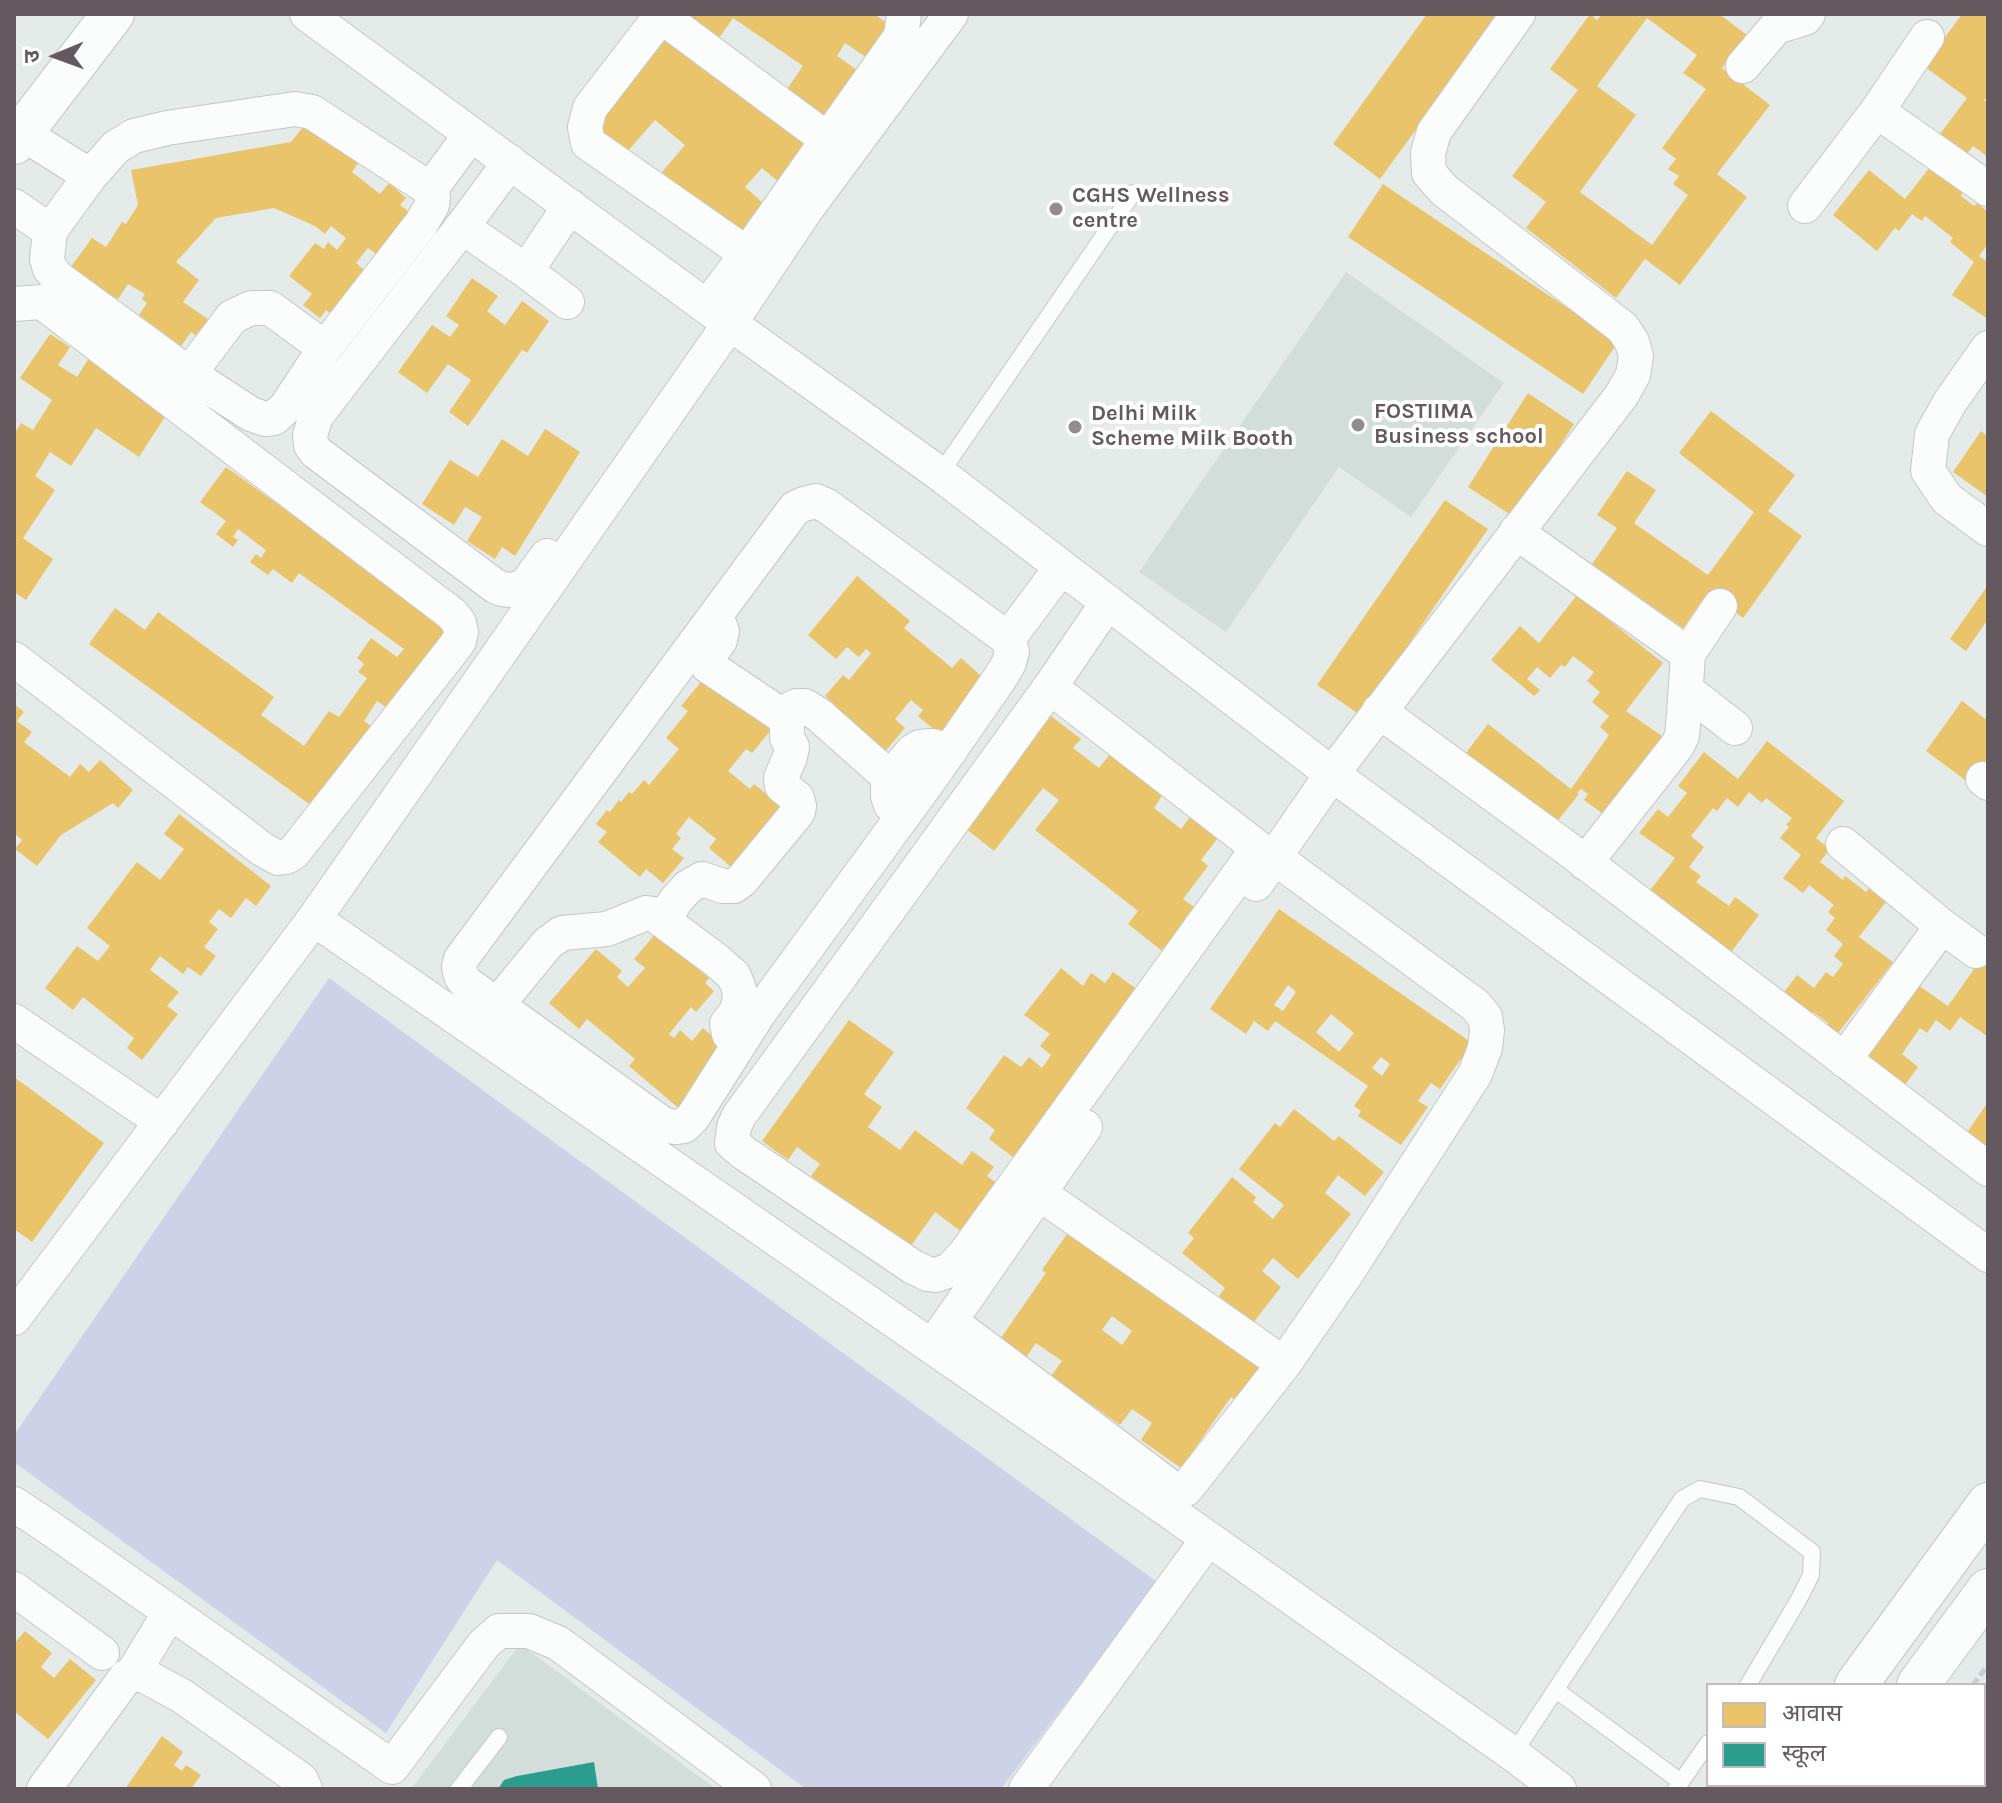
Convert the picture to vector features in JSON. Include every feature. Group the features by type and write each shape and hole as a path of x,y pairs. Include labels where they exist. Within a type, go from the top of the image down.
{"street":[{"path":"90,176 18,138 113,14"},
{"path":"307,14 940,474 1332,774 1988,1255"},
{"path":"718,315 747,254 901,36 904,14"},
{"path":"14,1318 314,919 523,598 718,315 805,211 951,14"},
{"path":"941,1334 1332,774 1621,396 1633,375 1636,356 1623,328 1444,190 1429,173 1428,153 1434,132 1518,14"},
{"path":"1743,66 1766,21 1805,18 1808,14"},
{"path":"747,254 588,143 585,127 590,108 662,15 828,140"},
{"path":"1805,206 1877,111 1927,37"},
{"path":"295,109 312,112 430,190 433,197 426,216 325,348 286,407 274,418 265,419 251,414 189,374 59,279 50,269 47,259 50,231 90,176 116,147 134,136 197,123 295,109"},
{"path":"1877,111 1988,189"},
{"path":"430,190 471,134"},
{"path":"510,162 316,416 310,435 316,452 495,586 523,598"},
{"path":"14,206 50,231"},
{"path":"526,271 570,206"},
{"path":"462,227 567,302"},
{"path":"14,279 28,303 452,614 461,632 459,641 450,653 294,852 278,858 250,840 14,659"},
{"path":"189,374 232,317 251,308 270,308 325,348"},
{"path":"1988,348 1932,434 1928,471 1947,499 1988,529"},
{"path":"523,598 522,587 605,478"},
{"path":"816,501 827,506 1008,639 1012,651 1009,663 950,751 759,1013 693,1117 684,1126 664,1125 466,983 461,976 461,959 795,508 816,501"},
{"path":"1516,532 1688,654"},
{"path":"1008,639 1061,568"},
{"path":"695,1183 732,1143 739,1116 1050,687 1108,602"},
{"path":"1585,863 1677,746 1682,736 1688,654 1720,606"},
{"path":"664,920 688,887 702,879 723,886 734,886 742,880 798,812 799,806 797,798 782,786 781,778 792,747 787,738 787,721 708,666 707,659 720,640 722,631 720,624 713,620"},
{"path":"732,1143 913,1267 936,1275 950,1270 1255,854 1258,848 1050,687"},
{"path":"1686,690 1735,728"},
{"path":"784,717 796,706 805,706 890,778"},
{"path":"1379,711 1988,1169"},
{"path":"904,815 891,805 888,796 890,778 920,747 932,746 950,751"},
{"path":"1843,844 1976,951"},
{"path":"314,919 695,1183 941,1334 1180,1491 1186,1489 1284,1364 1346,1274 1475,1074 1485,1048 1485,1017 1475,1005 1274,857"},
{"path":"497,1005 548,943 562,933 607,929 646,913 654,914 734,976 740,1000 727,1024 729,1034 741,1042"},
{"path":"1844,1060 1942,926"},
{"path":"14,1021 162,1122"},
{"path":"1039,1193 1284,1364"},
{"path":"941,1334 1208,1539 1559,1789"},
{"path":"14,1504 392,1767 484,1644 499,1631 529,1631 558,1643 754,1789"},
{"path":"1857,1683 1988,1504"},
{"path":"1026,1789 1208,1539"},
{"path":"14,1589 102,1653"},
{"path":"1919,1683 1988,1590"},
{"path":"44,1789 126,1677 133,1673 170,1612"},
{"path":"133,1673 182,1696 301,1780 305,1789"}],"lane":[{"path":"940,474 1133,193"},
{"path":"1513,1754 1682,1499 1700,1489 1739,1497 1812,1552 1811,1575 1749,1683"},
{"path":"1556,1690 1678,1786 1706,1746"},
{"path":"459,1789 499,1737"}],"path":[{"path":"1974,1683 1988,1665"}],"shaded area":[{"name":"FOSTIIMA Business school","path":"1346,272 1504,383 1411,517 1339,467 1226,632 1139,572"},
{"path":"329,978 1157,1582 1001,1789 806,1789 497,1560 386,1733 14,1462 14,1435"},
{"path":"520,1644 716,1789 411,1789"}],"building: आवास":[{"path":"683,14 874,14 898,31 876,64 845,43 837,56 857,70 829,122 785,92 803,66 733,18 719,38"},
{"path":"1427,14 1500,14 1380,179 1333,144"},
{"path":"1590,14 1597,20 1602,14 1635,14 1639,17 1641,14 1719,14 1747,35 1722,68 1770,105 1717,174 1747,197 1680,285 1645,259 1616,298 1526,228 1546,202 1512,176 1578,90 1550,69","holes":["1647,18 1697,55 1683,73 1706,89 1662,148 1676,159 1668,169 1679,176 1673,184 1688,195 1652,245 1580,192 1636,115 1597,86"]},
{"path":"1962,14 1988,14 1988,95 1984,100 1988,103 1988,157 1973,146 1967,154 1940,134 1967,98 1924,66"},
{"path":"669,27 812,147 781,184 762,168 745,187 771,210 745,242 662,172 685,145 655,120 627,152 590,121"},
{"path":"307,122 358,163 352,172 380,194 389,183 406,198 400,205 414,216 381,258 368,248 356,263 372,277 339,319 326,310 320,318 303,305 312,294 289,276 315,243 324,249 328,242 337,250 346,238 331,226 325,234 315,226 274,208 216,218 176,262 199,280 183,302 215,324 204,341 191,332 181,346 139,315 147,303 142,299 145,294 128,284 118,299 70,268 92,238 106,247 122,222 126,224 138,205 131,170 291,142"},
{"path":"1930,167 1963,192 1961,196 1988,212 1988,244 1979,256 1988,262 1988,319 1952,295 1974,262 1950,242 1953,238 1925,216 1922,221 1912,214 1899,231 1895,228 1877,251 1833,215 1869,170 1905,199"},
{"path":"1383,184 1618,342 1583,394 1348,237"},
{"path":"472,278 498,296 487,311 505,325 522,301 549,321 527,353 522,350 468,426 449,412 471,380 448,364 427,393 398,372 432,325 450,337 459,325 446,316"},
{"path":"50,334 70,347 58,365 77,377 89,358 168,412 139,457 96,428 71,466 50,452 35,476 55,490 23,538 53,559 26,600 14,592 14,434 21,423 33,430 52,400 20,378"},
{"path":"1528,393 1574,424 1514,517 1468,487"},
{"path":"1711,411 1795,475 1768,511 1802,536 1743,618 1708,592 1683,628 1592,564 1617,528 1597,515 1627,471 1656,490 1634,523 1708,575 1754,512 1679,453"},
{"path":"545,429 580,452 515,556 502,547 495,559 467,541 482,517 465,507 454,525 422,504 450,460 478,477 502,439 528,456"},
{"path":"1981,431 1988,437 1988,497 1953,472"},
{"path":"226,467 451,629 392,711 377,701 364,721 378,731 312,806 89,644 115,608 145,630 158,612 274,697 261,715 304,746 329,711 339,717 367,678 358,672 364,664 357,658 371,638 397,657 404,649 299,573 292,583 273,569 268,575 250,562 256,554 261,558 266,550 238,529 233,537 238,540 233,547 216,534 226,521 200,502"},
{"path":"1445,500 1488,529 1360,715 1317,685"},
{"path":"857,576 910,621 904,628 952,668 961,658 990,684 944,738 918,716 923,710 911,700 895,719 905,728 883,754 830,709 834,704 825,696 843,675 849,680 871,653 866,649 859,657 847,647 836,659 808,635"},
{"path":"1988,585 1988,619 1966,651 1950,639"},
{"path":"1577,595 1663,663 1626,711 1662,736 1606,816 1584,800 1588,794 1581,789 1552,828 1462,758 1488,724 1571,789 1609,735 1600,727 1609,716 1592,702 1600,692 1587,681 1594,672 1573,656 1565,667 1561,665 1550,678 1537,667 1527,679 1540,690 1534,696 1491,660 1520,626 1539,643"},
{"path":"706,676 771,730 752,753 746,749 728,771 750,789 754,784 785,809 738,873 709,848 716,839 689,817 676,834 681,838 672,849 684,858 663,883 646,869 640,877 598,842 607,832 596,824 607,810 610,812 619,800 621,802 629,792 632,794 644,780 649,785 679,749 666,738 688,711 681,706"},
{"path":"1962,701 1988,721 1988,763 1972,785 1926,751"},
{"path":"14,704 24,712 17,721 32,732 24,742 70,777 80,764 89,772 100,760 133,790 118,808 113,803 61,835 37,866 15,849 22,840 14,833"},
{"path":"1051,716 1081,739 1073,748 1099,768 1111,753 1163,794 1154,808 1181,829 1190,817 1217,839 1201,860 1208,866 1183,899 1194,907 1185,918 1194,926 1170,957 1128,924 1138,911 1035,830 1059,800 1043,788 994,851 965,828"},
{"path":"1767,741 1844,801 1816,838 1830,849 1820,862 1843,880 1845,876 1866,892 1872,885 1889,898 1859,937 1893,962 1832,1041 1821,1032 1828,1023 1813,1012 1807,1020 1801,1005 1784,992 1797,975 1814,988 1826,972 1833,977 1843,964 1834,956 1843,944 1826,930 1835,918 1828,912 1834,905 1809,885 1803,893 1783,878 1801,855 1780,838 1792,818 1766,798 1762,803 1749,792 1738,807 1727,798 1717,811 1713,808 1691,836 1704,847 1689,867 1701,876 1696,882 1729,906 1735,897 1759,915 1729,955 1648,893 1675,858 1639,833 1658,809 1668,817 1687,793 1678,786 1704,752 1738,779"},
{"path":"179,814 271,886 256,906 246,898 231,918 219,909 209,922 218,929 204,947 216,956 201,976 188,967 183,974 160,956 150,970 179,992 167,1006 178,1014 142,1060 127,1048 134,1038 83,997 73,1010 45,988 77,946 98,961 110,946 87,928 137,862 160,880 184,849 164,834"},
{"path":"1279,909 1472,1043 1440,1089 1431,1083 1418,1101 1428,1107 1401,1145 1358,1116 1361,1111 1354,1106 1368,1086 1275,1021 1268,1031 1254,1021 1246,1034 1210,1009","holes":["1288,985 1296,992 1283,1011 1274,1005","1331,1014 1354,1033 1339,1052 1316,1032","1381,1057 1390,1064 1382,1076 1372,1068"]},
{"path":"656,933 703,964 699,970 709,978 705,983 714,991 696,1012 691,1007 669,1034 674,1038 680,1030 692,1041 703,1028 731,1052 682,1111 629,1066 635,1059 587,1019 579,1029 549,1003 596,949 622,971 617,977 628,987 645,968 634,959"},
{"path":"1982,958 1988,963 1988,1037 1960,1017 1950,1031 1936,1020 1927,1033 1920,1028 1902,1054 1918,1067 1902,1089 1853,1054 1908,978 1948,1006"},
{"path":"1061,968 1083,986 1091,973 1105,983 1113,972 1145,995 1021,1163 989,1139 995,1130 966,1108 1004,1055 1021,1067 1029,1057 1042,1068 1051,1055 1040,1046 1050,1034 1024,1015"},
{"path":"849,1020 894,1052 864,1094 882,1107 868,1127 900,1150 915,1130 962,1165 972,1151 994,1167 987,1176 1005,1189 970,1238 935,1212 910,1247 811,1176 820,1164 797,1147 788,1160 762,1141"},
{"path":"14,1077 104,1143 32,1242 14,1229"},
{"path":"1988,1102 1988,1155 1964,1137"},
{"path":"1294,1109 1334,1141 1339,1136 1384,1172 1365,1196 1338,1175 1325,1193 1351,1214 1298,1279 1273,1258 1262,1271 1281,1287 1253,1323 1219,1296 1225,1288 1182,1253 1194,1238 1188,1233 1232,1177 1256,1197 1253,1202 1273,1219 1284,1205 1239,1169 1275,1123 1280,1127"},
{"path":"1069,1231 1268,1372 1244,1406 1231,1397 1181,1468 1141,1440 1152,1423 1132,1409 1120,1425 1051,1376 1062,1361 1036,1343 1022,1363 996,1345 1046,1273 1042,1270","holes":["1112,1316 1132,1331 1122,1345 1102,1330"]},
{"path":"25,1631 52,1653 41,1667 54,1678 70,1659 96,1680 48,1739 14,1711 14,1644"},
{"path":"162,1736 183,1752 174,1765 182,1771 186,1765 201,1775 191,1789 125,1789"}],"building: स्कूल":[{"path":"594,1762 598,1789 498,1789 504,1780 517,1776"}],"place":[{"name":"CGHS Wellness centre","path":"1056,209"},
{"name":"FOSTIIMA Business school","path":"1358,425"},
{"name":"Delhi Milk Scheme Milk Booth","path":"1075,427"}]}
